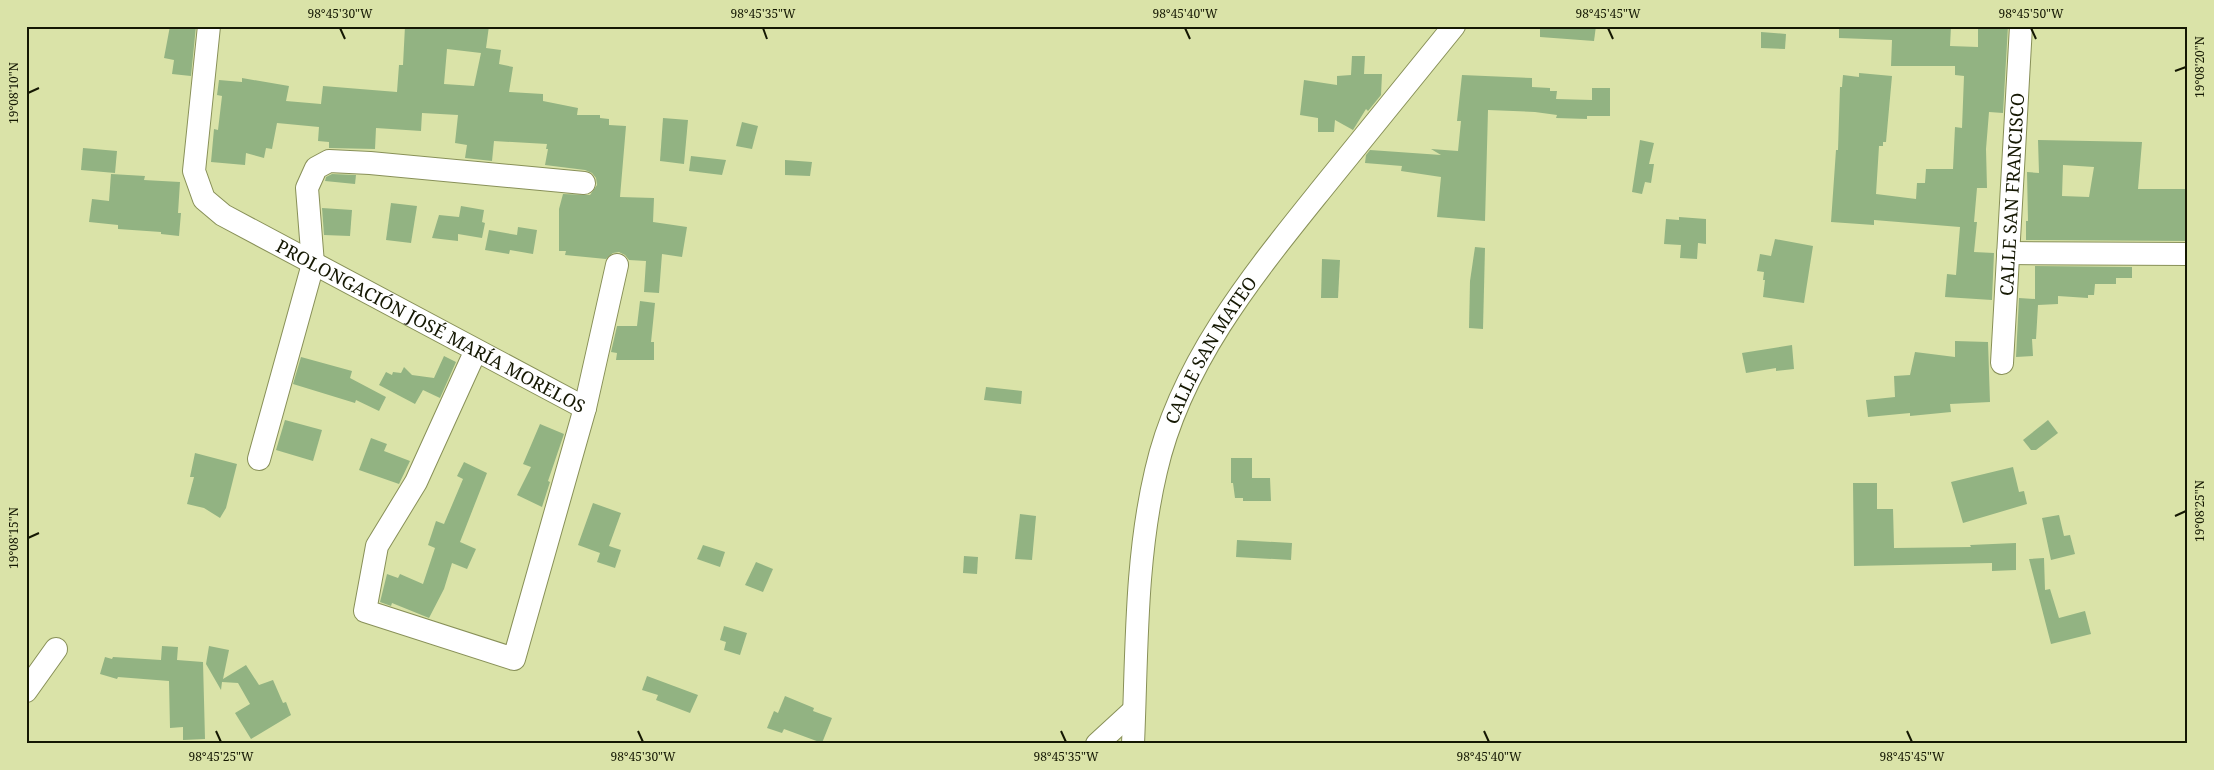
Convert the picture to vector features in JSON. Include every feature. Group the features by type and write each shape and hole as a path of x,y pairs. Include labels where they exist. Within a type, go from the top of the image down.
{"street":[{"name":"PROLONGACIÓN JOSÉ MARÍA MORELOS","path":"210,26 194,171 204,199 222,214 313,264 476,350 585,408 514,659 365,611 377,546 416,482 476,350"},
{"name":"CALLE SAN MATEO","path":"1132,744 1140,584 1147,516 1156,470 1170,424 1187,381 1211,339 1284,237 1454,26"},
{"name":"CALLE SAN FRANCISCO","path":"2002,363 2021,26"},
{"path":"259,459 313,264 307,188 316,168 329,161 370,163 584,183"},
{"path":"2008,252 2188,254"},
{"path":"585,408 617,265"},
{"path":"26,691 56,649"},
{"path":"1097,744 1134,710"}],"building":[{"path":"170,26 196,26 191,76 172,74 174,60 164,58"},
{"path":"405,26 489,26 486,48 501,50 499,64 513,67 509,92 543,94 543,101 578,108 577,115 600,115 600,118 609,119 609,125 626,126 620,197 654,198 653,222 687,227 682,257 662,254 659,293 644,292 646,261 629,260 619,252 613,253 606,259 565,255 566,251 559,251 559,209 563,194 590,195 597,185 596,178 592,173 585,170 545,165 547,144 494,141 492,161 465,158 467,145 455,143 458,115 422,113 421,131 376,128 375,149 329,148 329,142 318,141 319,127 277,123 272,149 266,148 264,158 246,153 245,165 211,162 214,129 218,130 222,96 217,95 219,80 242,82 242,78 289,86 286,101 321,104 323,86 397,92 399,65 403,65","holes":["447,49 481,53 474,86 444,84"]},
{"path":"1540,26 1596,26 1594,41 1540,37"},
{"path":"1839,26 1951,26 1950,46 1978,47 1978,26 2008,26 2003,113 1989,112 1986,149 1987,188 1977,188 1974,222 1977,222 1974,252 1994,253 1992,300 1945,297 1947,274 1956,275 1960,227 1874,220 1874,225 1831,222 1836,150 1838,150 1840,87 1842,87 1843,75 1859,77 1859,73 1892,76 1886,142 1883,142 1883,146 1879,146 1876,194 1916,199 1917,183 1925,183 1926,169 1953,169 1955,127 1962,128 1964,76 1955,75 1955,66 1891,66 1892,40 1839,38"},
{"path":"1761,32 1786,34 1785,49 1761,48"},
{"path":"1352,56 1365,56 1364,74 1382,74 1381,95 1368,111 1366,109 1353,130 1335,120 1334,132 1318,132 1318,118 1300,115 1304,80 1337,85 1337,76 1351,75"},
{"path":"1462,75 1532,78 1532,87 1550,88 1550,91 1557,91 1556,99 1592,100 1592,88 1610,88 1610,116 1587,116 1587,119 1556,118 1557,115 1535,112 1488,110 1485,221 1437,217 1441,177 1401,171 1402,166 1365,163 1366,155 1370,150 1441,155 1431,149 1458,151 1461,121 1457,121"},
{"path":"663,118 688,120 684,164 660,161"},
{"path":"742,122 758,126 752,149 736,146"},
{"path":"1640,140 1654,143 1649,164 1654,164 1651,183 1645,182 1642,194 1632,192"},
{"path":"2038,140 2142,142 2138,189 2188,189 2188,241 2026,240 2026,221 2028,221 2027,172 2039,173","holes":["2063,165 2094,167 2089,197 2062,196"]},
{"path":"83,148 117,151 115,173 81,170"},
{"path":"691,156 726,160 722,175 689,171"},
{"path":"785,160 812,162 810,176 785,175"},
{"path":"111,174 145,176 144,180 180,182 178,213 181,213 179,236 161,234 161,232 118,229 118,225 89,222 92,199 109,201"},
{"path":"332,174 356,175 355,184 325,181 326,177"},
{"path":"391,203 417,206 411,243 386,240"},
{"path":"461,206 484,210 482,222 485,223 482,238 458,234 458,241 432,238 439,215 459,217"},
{"path":"322,208 352,210 350,236 324,235"},
{"path":"1679,217 1706,219 1706,244 1698,243 1697,259 1680,258 1681,245 1664,244 1666,219 1679,220"},
{"path":"518,227 537,230 533,254 510,250 509,254 485,250 489,230 517,235"},
{"path":"1775,239 1813,246 1804,303 1763,297 1764,272 1757,271 1760,254 1771,256"},
{"path":"1475,247 1485,248 1483,329 1469,328 1470,281"},
{"path":"1322,259 1340,260 1338,298 1321,298"},
{"path":"2035,266 2132,267 2132,278 2116,278 2116,284 2095,284 2094,295 2088,295 2088,298 2058,296 2058,304 2038,305 2036,339 2032,339 2033,356 2016,357 2019,298 2035,299"},
{"path":"640,301 655,303 651,342 654,342 654,360 616,360 617,353 611,352 617,326 637,326"},
{"path":"1955,341 1988,342 1990,402 1950,404 1951,412 1910,416 1910,413 1868,417 1866,400 1895,397 1894,376 1910,375 1915,352 1955,357"},
{"path":"1792,345 1794,369 1776,371 1776,368 1746,373 1742,353"},
{"path":"444,356 456,362 440,398 423,390 415,404 379,385 386,372 392,375 393,372 401,373 404,367 412,375 434,378"},
{"path":"301,357 352,371 350,378 386,397 379,411 356,400 355,403 293,384"},
{"path":"986,387 1022,391 1021,404 984,400"},
{"path":"285,420 322,430 313,461 276,450"},
{"path":"2048,420 2058,433 2036,450 2031,450 2023,440"},
{"path":"540,424 564,434 548,481 550,482 542,507 517,495 531,467 523,464"},
{"path":"371,438 387,444 384,451 410,461 399,484 359,470"},
{"path":"195,453 237,464 226,508 220,518 204,508 187,504 194,477 190,477"},
{"path":"1231,458 1252,458 1252,478 1270,478 1271,501 1243,501 1243,498 1235,498 1233,483 1231,483"},
{"path":"464,462 487,473 460,542 476,549 467,569 452,563 444,589 429,618 392,603 391,606 380,602 387,574 398,578 400,574 423,584 435,548 428,545 436,521 444,524 463,479 457,476"},
{"path":"2013,467 2019,492 2024,491 2027,504 1963,523 1951,482"},
{"path":"1853,483 1877,483 1877,509 1893,509 1894,548 1971,547 1970,545 2016,543 2016,570 1992,571 1992,563 1854,566"},
{"path":"593,503 621,513 609,546 621,550 615,568 597,562 600,553 578,545"},
{"path":"1020,514 1036,516 1032,560 1015,559"},
{"path":"2059,515 2064,536 2070,535 2075,554 2051,560 2042,518"},
{"path":"1237,540 1292,543 1291,560 1236,557"},
{"path":"703,545 725,552 720,567 697,559"},
{"path":"964,556 978,557 977,574 963,573"},
{"path":"2044,558 2045,590 2050,589 2059,618 2085,611 2091,634 2051,644 2029,559"},
{"path":"756,562 773,569 763,592 745,585"},
{"path":"724,626 747,633 740,655 724,650 726,642 720,640"},
{"path":"162,646 178,647 177,660 203,662 205,739 183,740 183,727 170,728 169,681 118,677 117,679 100,674 105,657 112,659 113,657 161,660"},
{"path":"209,646 229,650 223,679 246,665 259,685 273,680 283,703 286,702 291,715 251,739 235,713 250,704 238,683 222,682 221,690 206,664"},
{"path":"647,676 698,695 690,713 656,700 658,695 642,690"},
{"path":"785,696 814,708 813,711 832,718 822,743 784,729 782,733 767,728 774,711 778,713"}]}
